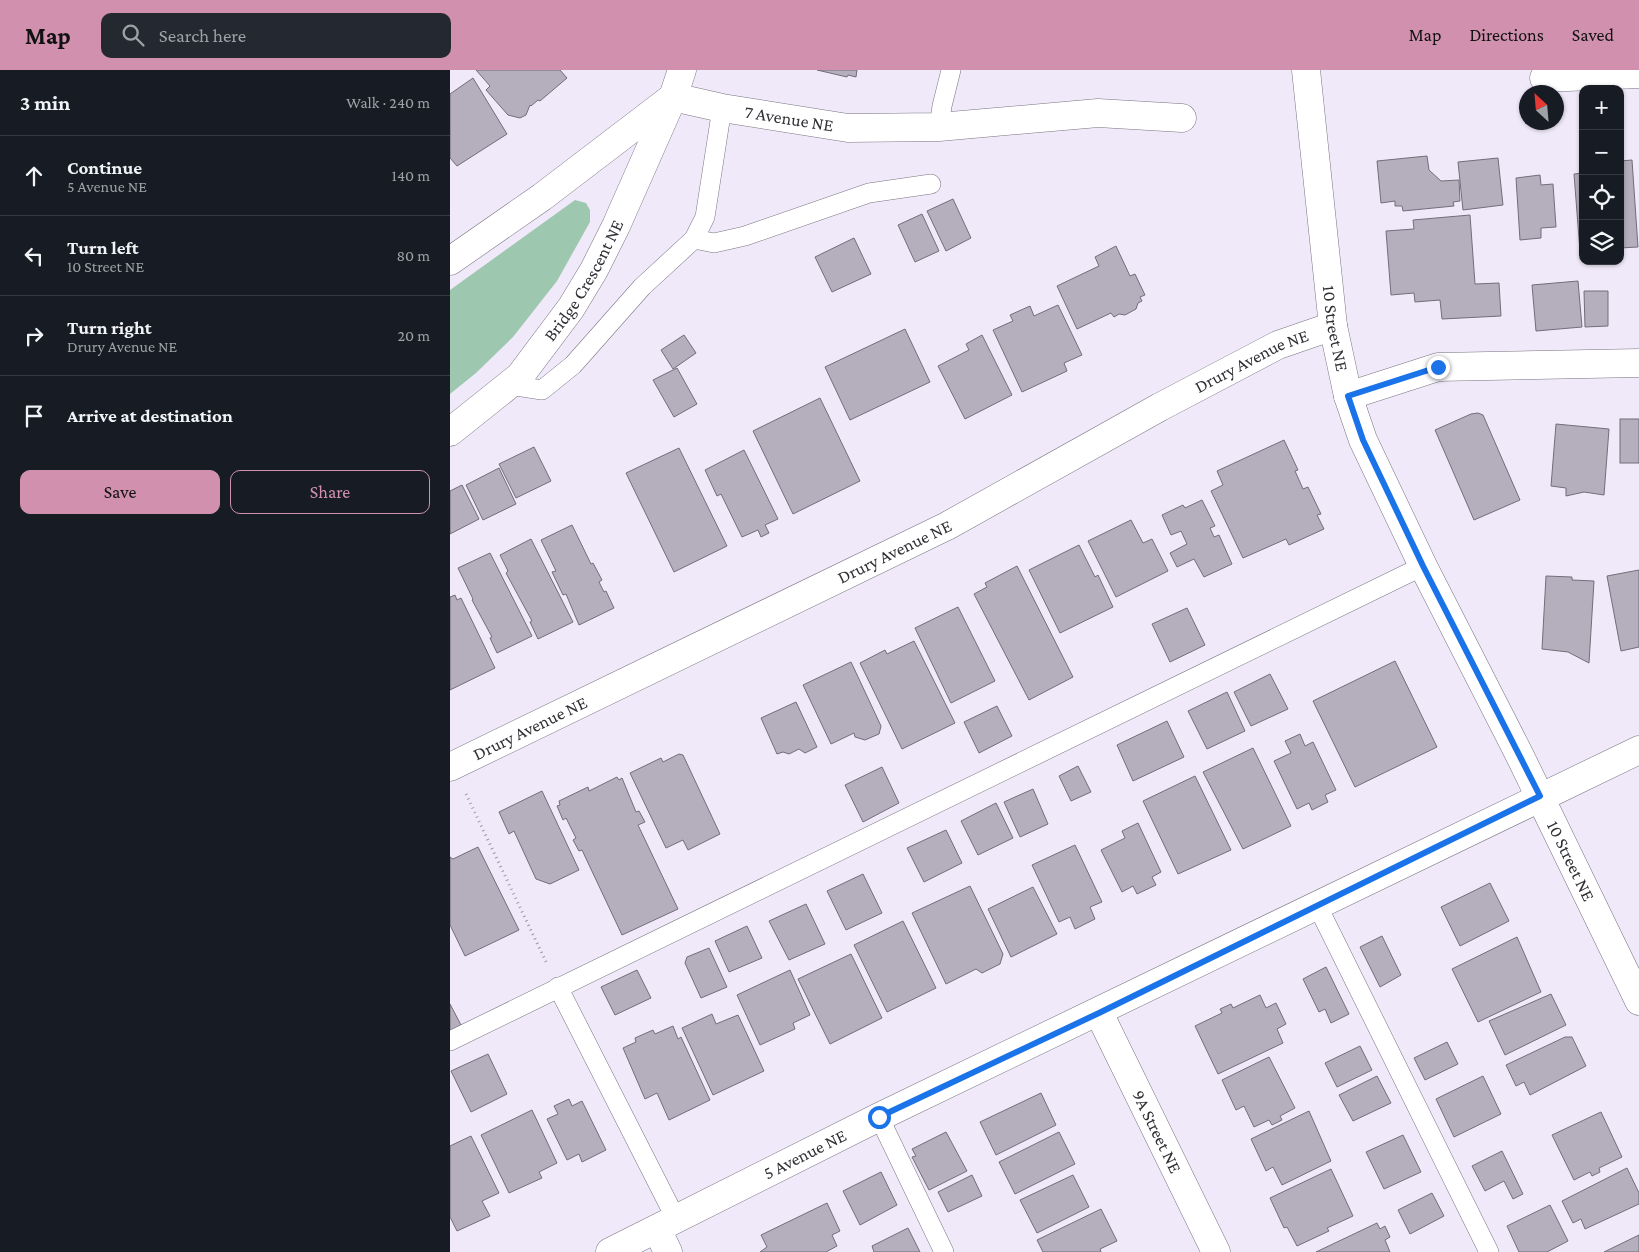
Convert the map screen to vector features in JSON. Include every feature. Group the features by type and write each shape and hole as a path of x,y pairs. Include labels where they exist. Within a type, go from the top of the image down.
{"street":[{"path":"450,260 542,197 673,97 682,70"},
{"name":"10 Street NE","path":"1306,70 1333,326 1348,396 1363,440 1423,566 1540,796 1639,1001"},
{"path":"1544,78 1639,74"},
{"name":"7 Avenue NE","path":"673,97 722,108 848,128 940,127 1098,113 1182,118"},
{"name":"Bridge Crescent NE","path":"450,432 520,376 571,308 594,270 673,97"},
{"name":"Drury Avenue NE","path":"450,767 947,526 1160,407 1278,345 1333,326"},
{"path":"1348,396 1438,367 1639,363"},
{"name":"5 Avenue NE","path":"610,1252 667,1233 879,1117 1099,1013 1540,796 1639,750"},
{"name":"9A Street NE","path":"1099,1013 1216,1252"}],"lane":[{"path":"940,127 942,106 951,70"},
{"path":"509,385 542,390 573,365 642,287 694,239 705,217 722,108"},
{"path":"694,239 714,243 745,236 869,193 932,184"},
{"path":"450,1041 1423,566"},
{"path":"1317,905 1489,1252"},
{"path":"558,987 667,1233"},
{"path":"879,1117 944,1252"}],"path":[{"path":"465,792 558,987"}],"green space":[{"path":"575,200 586,203 590,210 590,222 557,281 513,337 476,373 450,394 450,290"}],"building":[{"path":"476,70 560,70 567,78 540,101 538,100 530,105 526,115 520,118 508,115 486,90 490,86"},
{"path":"817,70 857,70 856,77 848,75 847,77"},
{"path":"473,78 507,134 457,166 450,158 450,94"},
{"path":"1427,156 1429,170 1441,181 1459,180 1460,201 1453,202 1454,206 1403,211 1402,206 1395,206 1395,201 1381,203 1377,161"},
{"path":"1498,158 1503,205 1463,210 1458,162"},
{"path":"1632,160 1638,247 1624,248 1624,161"},
{"path":"1579,173 1579,238 1574,174"},
{"path":"1540,175 1541,185 1553,184 1556,227 1541,228 1541,238 1520,240 1516,178"},
{"path":"953,199 971,238 946,251 927,211"},
{"path":"922,214 939,251 915,262 898,225"},
{"path":"1470,215 1475,284 1499,283 1501,316 1442,319 1440,300 1415,302 1414,293 1391,295 1386,231 1414,229 1413,220"},
{"path":"854,238 871,274 832,292 815,257"},
{"path":"1116,246 1130,276 1135,274 1145,295 1140,297 1142,301 1138,303 1136,309 1125,315 1119,314 1114,317 1111,313 1077,329 1057,286 1099,266 1095,257"},
{"path":"1578,281 1582,327 1536,331 1532,285"},
{"path":"1584,291 1608,291 1608,326 1585,327"},
{"path":"1058,305 1082,355 1064,363 1067,371 1022,392 993,330 1013,321 1010,315 1030,306 1034,316"},
{"path":"905,329 930,382 850,420 825,367"},
{"path":"684,335 696,353 673,369 661,350"},
{"path":"982,335 1012,395 965,419 938,366 969,350 966,344"},
{"path":"677,368 697,404 674,417 653,380"},
{"path":"820,398 860,481 793,514 753,431"},
{"path":"1478,413 1483,415 1520,500 1474,520 1435,430 1471,414"},
{"path":"1620,419 1639,419 1639,463 1620,463"},
{"path":"1556,424 1609,429 1604,495 1584,492 1566,496 1566,488 1551,486"},
{"path":"1284,440 1298,470 1295,471 1303,489 1308,487 1321,514 1317,515 1324,529 1289,545 1286,539 1243,558 1211,491 1223,485 1217,471"},
{"path":"534,447 551,481 516,498 499,464"},
{"path":"679,448 727,546 674,572 626,473"},
{"path":"744,450 778,519 765,525 769,533 761,537 758,530 742,537 721,494 717,496 705,470"},
{"path":"499,468 516,504 483,520 466,485"},
{"path":"462,485 479,519 450,534 450,491"},
{"path":"1202,500 1215,526 1210,528 1214,537 1219,535 1232,564 1204,577 1194,559 1177,567 1170,553 1187,544 1181,531 1171,535 1162,515 1183,505 1185,508"},
{"path":"1131,520 1143,543 1152,539 1168,571 1116,597 1088,541"},
{"path":"572,525 591,564 593,563 602,580 599,582 604,592 606,591 614,608 579,625 566,594 563,595 552,572 556,571 541,540"},
{"path":"531,539 573,622 538,639 530,622 532,621 506,573 508,571 500,555"},
{"path":"1079,545 1095,577 1098,575 1113,607 1060,633 1029,570"},
{"path":"490,553 532,636 497,653 490,638 492,637 472,600 458,568"},
{"path":"1017,566 1073,677 1029,700 974,594 987,587 985,583"},
{"path":"1639,570 1639,647 1621,651 1607,576"},
{"path":"1546,576 1572,577 1572,580 1594,581 1589,663 1568,652 1542,649"},
{"path":"455,595 457,600 461,598 495,668 450,690 450,597"},
{"path":"958,607 995,681 951,703 915,628"},
{"path":"1187,608 1205,645 1170,662 1152,624"},
{"path":"914,641 955,723 902,749 860,663 885,650 887,654"},
{"path":"1395,661 1437,747 1355,787 1313,701"},
{"path":"851,662 881,726 879,734 865,740 855,737 854,733 831,744 803,685"},
{"path":"1270,674 1288,709 1251,726 1234,692"},
{"path":"1227,692 1245,731 1207,749 1188,711"},
{"path":"796,702 817,747 805,753 799,749 789,754 783,752 777,754 761,718"},
{"path":"997,706 1012,736 979,753 964,722"},
{"path":"1167,721 1184,757 1133,781 1117,745"},
{"path":"1300,734 1305,746 1313,742 1336,790 1325,795 1328,802 1312,810 1309,803 1297,809 1274,761 1291,753 1285,741"},
{"path":"1253,748 1291,826 1243,849 1203,772"},
{"path":"679,754 683,755 720,834 688,850 683,840 666,848 630,773 661,758 663,762"},
{"path":"1078,766 1091,792 1071,801 1059,776"},
{"path":"882,767 899,803 863,822 845,785"},
{"path":"1195,776 1231,850 1178,874 1143,801"},
{"path":"617,777 619,780 622,778 636,812 639,811 645,822 638,825 678,909 622,935 582,850 579,851 573,840 576,838 566,818 563,820 557,806 560,805 559,801 588,787 589,791"},
{"path":"1033,789 1048,824 1020,837 1004,802"},
{"path":"542,791 579,870 550,884 536,879 514,831 509,834 499,812"},
{"path":"996,803 1013,838 978,855 961,821"},
{"path":"1138,823 1161,872 1152,877 1156,885 1137,894 1133,886 1122,892 1101,850 1125,838 1122,831"},
{"path":"946,830 962,863 924,882 907,848"},
{"path":"1075,845 1102,902 1090,907 1095,919 1075,929 1070,917 1059,922 1032,865"},
{"path":"478,847 519,930 465,956 450,925 450,857 453,859"},
{"path":"863,874 882,913 846,930 827,891"},
{"path":"1490,883 1509,921 1460,946 1441,907"},
{"path":"970,886 1003,954 1000,964 982,973 976,969 946,984 912,913"},
{"path":"1033,887 1057,934 1011,957 988,909"},
{"path":"806,904 825,944 789,960 769,921"},
{"path":"903,921 936,988 887,1012 854,945"},
{"path":"747,926 762,958 729,972 715,941"},
{"path":"1382,936 1401,975 1380,987 1360,947"},
{"path":"1517,937 1541,992 1478,1022 1452,969"},
{"path":"709,948 727,987 701,998 685,963 687,957"},
{"path":"851,954 882,1018 830,1044 798,979"},
{"path":"1326,967 1349,1014 1331,1023 1325,1009 1319,1012 1303,979"},
{"path":"637,970 651,998 615,1015 601,987"},
{"path":"790,970 810,1015 793,1023 795,1029 760,1045 737,995"},
{"path":"1551,994 1566,1025 1505,1055 1489,1021"},
{"path":"1260,995 1266,1008 1276,1003 1286,1024 1277,1029 1283,1043 1218,1074 1195,1026 1222,1013 1220,1009 1231,1004 1233,1008"},
{"path":"450,1004 461,1025 450,1031"},
{"path":"712,1014 716,1024 738,1015 764,1071 713,1095 682,1028"},
{"path":"673,1026 678,1039 681,1037 710,1100 669,1120 657,1093 645,1099 623,1048 636,1042 635,1038 653,1030 655,1034"},
{"path":"1565,1037 1572,1037 1586,1066 1530,1095 1524,1082 1516,1086 1506,1065"},
{"path":"1447,1042 1458,1064 1425,1080 1414,1058"},
{"path":"1360,1046 1372,1070 1337,1087 1325,1063"},
{"path":"488,1054 507,1094 471,1112 451,1071"},
{"path":"1269,1057 1295,1108 1280,1116 1282,1120 1272,1125 1269,1120 1254,1127 1244,1106 1236,1110 1222,1080"},
{"path":"1377,1076 1391,1103 1353,1121 1339,1095"},
{"path":"1483,1076 1501,1114 1454,1137 1436,1099"},
{"path":"1041,1093 1056,1125 996,1155 980,1122"},
{"path":"569,1099 572,1106 582,1101 606,1150 582,1162 579,1154 567,1160 547,1119 558,1114 554,1106"},
{"path":"532,1110 557,1163 539,1172 542,1178 509,1193 481,1135"},
{"path":"1309,1111 1331,1161 1282,1185 1273,1167 1266,1171 1251,1139"},
{"path":"1601,1112 1622,1157 1599,1168 1600,1172 1592,1176 1590,1172 1574,1180 1552,1135"},
{"path":"946,1132 967,1171 929,1190 912,1157 916,1156 912,1149"},
{"path":"1059,1132 1075,1164 1015,1194 999,1162"},
{"path":"1403,1135 1421,1172 1384,1189 1366,1152"},
{"path":"471,1136 499,1193 482,1201 490,1216 457,1231 450,1217 450,1146"},
{"path":"1502,1151 1523,1194 1513,1199 1504,1181 1485,1191 1472,1166"},
{"path":"1627,1168 1639,1193 1639,1204 1585,1229 1581,1219 1573,1223 1562,1201"},
{"path":"1331,1169 1353,1216 1327,1228 1329,1231 1297,1246 1287,1227 1284,1228 1270,1198"},
{"path":"881,1172 897,1205 860,1225 843,1191"},
{"path":"972,1175 982,1196 948,1212 938,1192"},
{"path":"1073,1175 1089,1207 1037,1233 1020,1200"},
{"path":"1432,1193 1444,1216 1410,1234 1398,1210"},
{"path":"827,1203 840,1231 832,1235 837,1246 826,1252 760,1252 767,1247 761,1235"},
{"path":"1550,1205 1568,1241 1547,1252 1519,1252 1507,1226"},
{"path":"1101,1209 1117,1241 1100,1249 1101,1252 1043,1252 1037,1240"},
{"path":"1377,1223 1380,1229 1385,1226 1390,1237 1385,1240 1390,1252 1316,1252"},
{"path":"908,1228 920,1252 874,1252 872,1246"},
{"path":"1639,1235 1639,1252 1604,1252"}],"route":[{"path":"879,1117 1099,1013 1540,796 1423,566 1363,440 1348,396 1438,367"}]}
